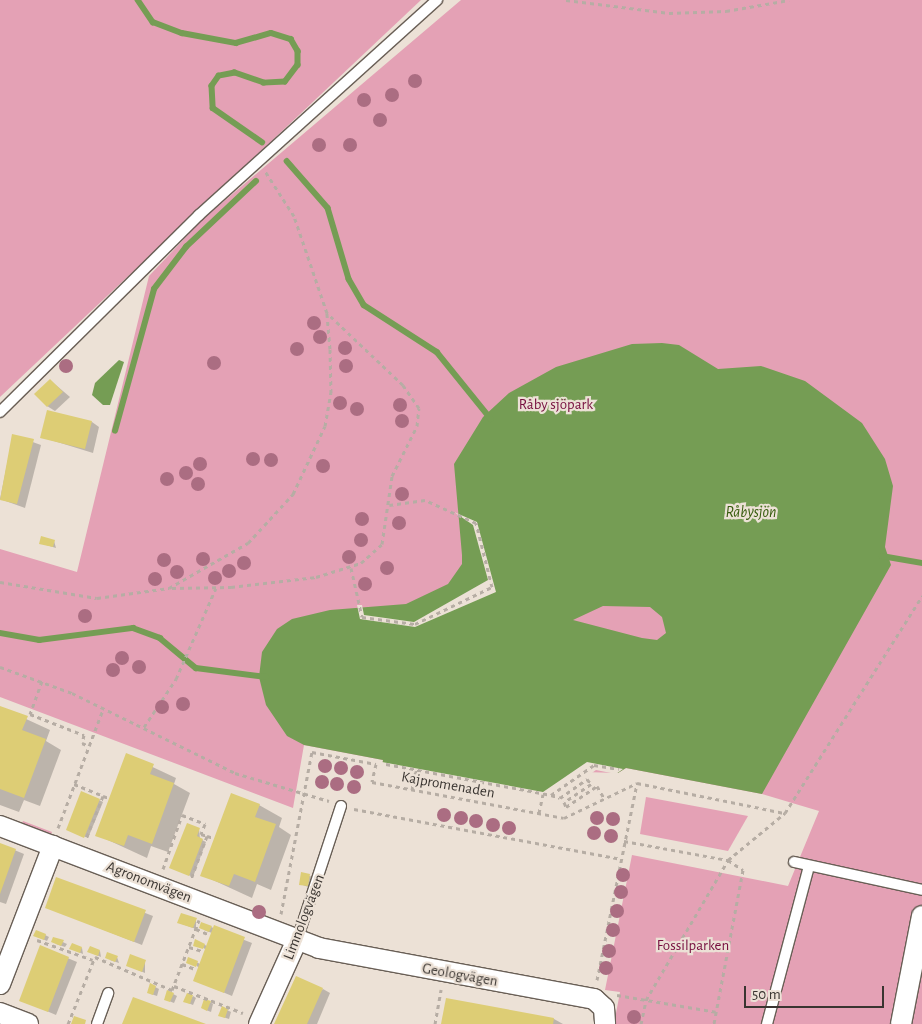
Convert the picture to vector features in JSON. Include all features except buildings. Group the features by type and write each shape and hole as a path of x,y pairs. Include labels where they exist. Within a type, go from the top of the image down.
{"street":[{"name":"Agronomvägen","path":"0,826 205,903 297,940"},
{"path":"0,984 53,846"},
{"path":"901,1024 922,916"},
{"name":"Geologvägen","path":"297,940 444,972 594,999"},
{"name":"Limnologvägen","path":"252,1019 297,940"},
{"path":"594,999 604,1008 605,1024"},
{"path":"0,1014 28,1024"}],"lane":[{"path":"0,412 261,161 437,0"},
{"name":"Limnologvägen","path":"297,940 341,806"},
{"path":"794,862 922,890"},
{"path":"767,1024 810,866"},
{"path":"97,1024 108,993"}],"path":[{"path":"566,0 668,13 726,12 789,0"},
{"path":"169,588 248,543 285,505 303,477 329,409 332,366 327,313 294,216 261,161"},
{"path":"0,582 97,598 169,588 216,588 298,580 351,568 382,544 392,476 417,426 419,408 402,384 327,313"},
{"path":"351,568 362,617 415,624 492,587 476,523 425,500 389,505"},
{"path":"144,727 176,679 216,588"},
{"path":"641,1024 646,1000 728,860 784,813 922,596"},
{"path":"0,667 42,681 104,707 236,773 305,792 341,806 621,859"},
{"path":"42,681 30,714 84,735 82,743 89,746"},
{"path":"53,846 74,784 104,707"},
{"name":"Kajpromenaden","path":"305,792 312,752 376,764 372,782 564,818 636,783"},
{"path":"386,764 560,798 587,779 590,784 564,802 566,807 597,786 604,798"},
{"path":"551,795 594,765 619,770"},
{"path":"412,790 416,769"},
{"path":"594,999 636,783 784,813"},
{"path":"74,784 109,798"},
{"path":"277,932 305,792"},
{"path":"539,813 543,794"},
{"path":"85,842 103,796"},
{"path":"162,871 182,815 204,824 201,834 214,838"},
{"path":"190,881 207,836"},
{"path":"624,841 728,860 743,870 714,1024"},
{"path":"205,903 173,988 252,1019"},
{"path":"196,929 208,934"},
{"path":"19,933 93,960"},
{"path":"189,946 202,951"},
{"path":"182,964 195,968"},
{"path":"435,1024 444,972"},
{"path":"594,999 605,993 716,1012"},
{"path":"249,1006 252,1019"}],"green space":[{"path":"0,0 421,0 0,397"},
{"name":"Råby sjöpark","path":"461,0 922,0 922,1024 614,1024 620,992 605,990 632,855 788,886 819,811 762,794 626,768 618,773 382,766 383,760 304,745 293,808 0,697 0,549 77,572 149,276 203,219"},
{"path":"646,797 748,816 728,851 640,834"},
{"path":"23,821 52,832 50,837 21,826"}],"water":[{"name":"Råbysjön","path":"662,343 679,345 718,369 761,366 805,381 862,423 885,459 893,486 885,547 891,565 762,794 626,768 618,773 596,769 553,798 382,766 383,760 304,745 287,736 266,705 259,677 262,652 277,629 292,619 330,610 406,604 448,584 462,564 454,464 483,417 509,393 556,367 632,344","holes":["603,606 650,607 662,617 666,633 657,640 642,638 573,620"]},
{"path":"119,360 124,362 110,405 103,405 92,395 95,383"}],"pier":[{"path":"454,512 477,522 496,592 415,627 360,619 357,605 362,605 364,615 414,622 488,580 473,525"},
{"path":"382,762 543,792 587,762 623,769 616,774 596,770 553,801 381,768"}],"waterway":[{"path":"138,0 153,22 182,33 236,43 271,33 291,39 298,51 298,65 285,82 264,83 235,73 219,76 212,86 213,108 262,142"},
{"path":"287,161 328,208 349,279 364,305 437,352 491,419"},
{"path":"115,431 154,289 186,247 256,181"},
{"path":"882,556 922,563"},
{"path":"0,633 39,640 133,628 160,638 196,668 266,677"}],"park label":[{"name":"Fossilparken","path":"693,946"}]}
